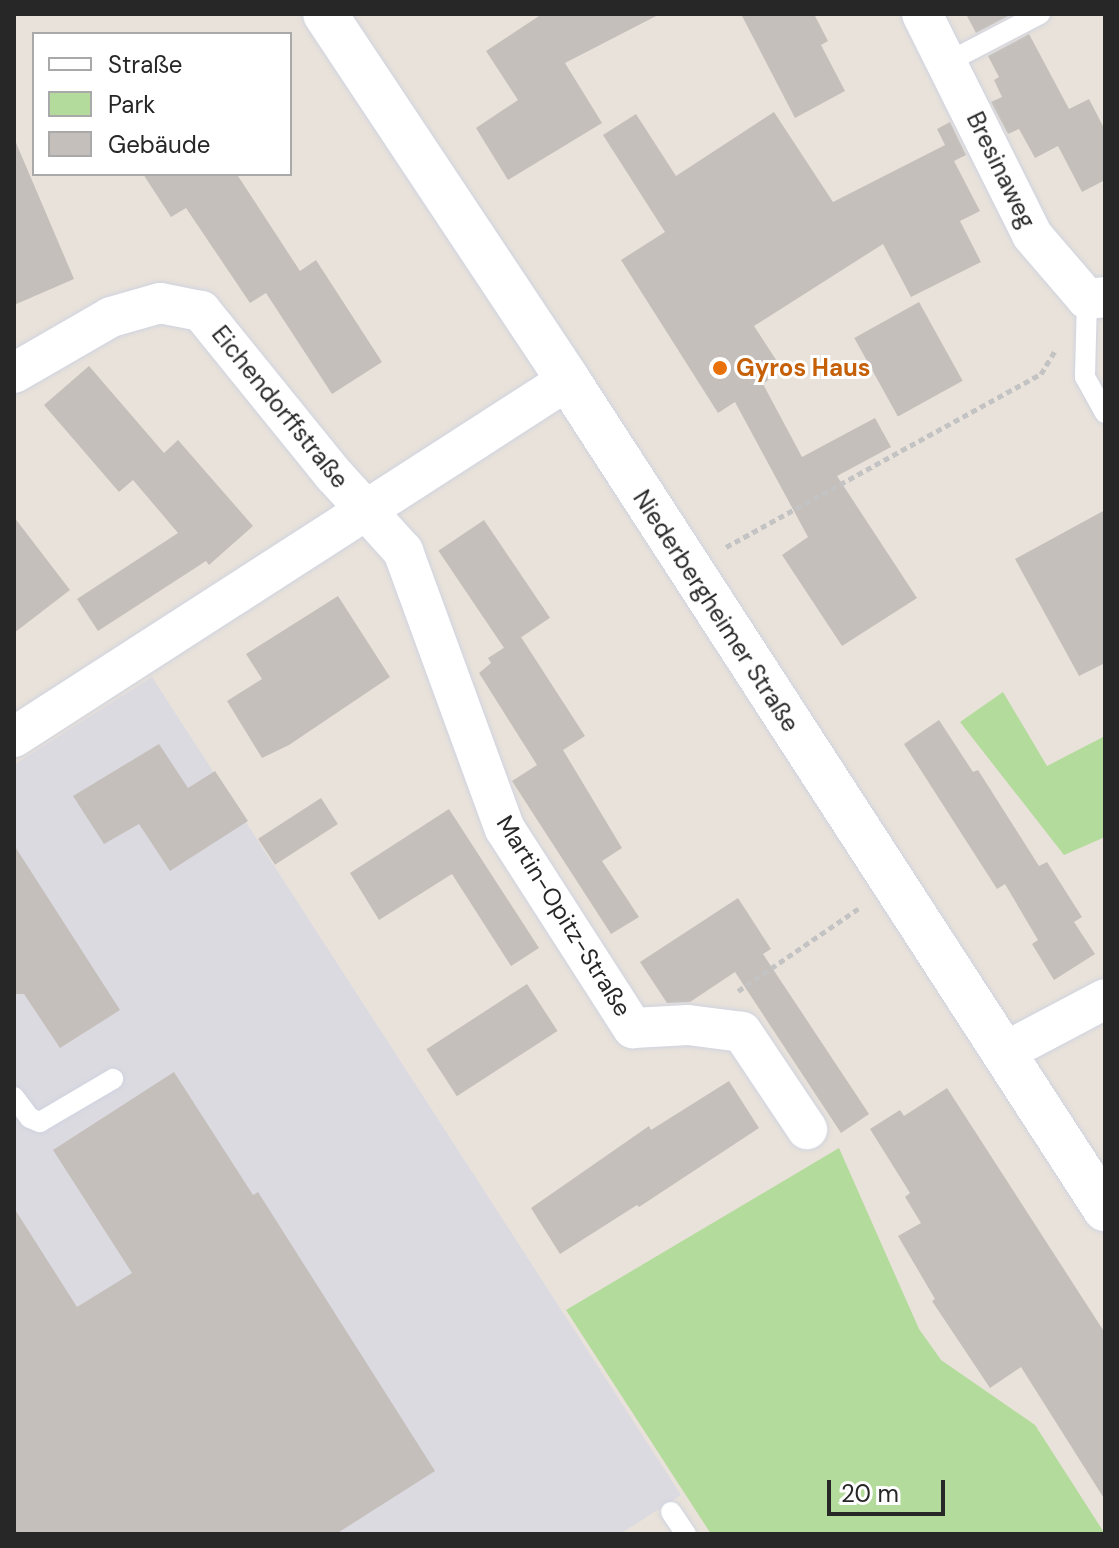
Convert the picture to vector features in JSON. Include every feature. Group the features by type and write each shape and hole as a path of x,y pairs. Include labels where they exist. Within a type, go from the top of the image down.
{"main road":[{"name":"Niederbergheimer Straße","path":"325,14 568,380 1105,1209"}],"street":[{"name":"Bresinaweg","path":"922,14 1032,235 1096,298"},
{"name":"Eichendorffstraße","path":"14,373 111,317 160,303 201,311 368,512"},
{"path":"14,737 368,512 568,380"},
{"name":"Martin-Opitz-Straße","path":"368,512 403,551 505,829 633,1028 688,1025 742,1032 807,1129"},
{"path":"1003,1053 1105,999"}],"lane":[{"path":"948,62 1040,14"},
{"path":"1096,298 1085,377 1105,413"},
{"path":"14,1097 30,1118 40,1122 113,1079"},
{"path":"671,1512 686,1534"}],"path":[{"path":"689,570 1041,374 1096,298"},
{"path":"688,1025 893,885"}],"shaded area":[{"path":"152,677 681,1495 620,1534 14,1534 14,765"}],"green space":[{"path":"1003,692 1047,766 1105,736 1105,837 1064,855 960,722"},
{"path":"839,1148 919,1329 941,1360 1035,1425 1105,1534 711,1534 566,1310"}],"building":[{"path":"542,14 660,14 565,63 602,123 508,180 476,128 518,100 486,51"},
{"path":"741,14 814,14 828,41 821,45 845,91 795,118"},
{"path":"966,14 1012,14 976,33"},
{"path":"1029,34 1069,109 1089,99 1105,130 1105,180 1082,192 1058,146 1035,158 1019,129 1008,134 991,102 1002,97 994,80 999,77 988,56"},
{"path":"774,112 833,202 945,145 937,129 950,122 966,155 954,161 980,211 960,221 981,262 911,297 883,244 754,326 782,369 763,384 802,457 875,418 891,447 837,476 917,598 842,646 782,555 808,537 735,402 718,413 621,260 665,232 603,135 636,114 676,176"},
{"path":"14,138 74,279 14,305"},
{"path":"144,176 238,176 300,271 316,260 382,362 332,394 266,293 250,303 186,208 171,217"},
{"path":"919,302 963,381 898,417 854,338"},
{"path":"89,366 164,453 178,440 253,526 209,565 206,561 98,631 77,599 178,533 133,480 119,492 44,405"},
{"path":"1105,510 1105,663 1079,676 1015,559"},
{"path":"14,517 70,590 14,633"},
{"path":"484,520 550,618 504,649 438,551"},
{"path":"338,596 390,677 289,745 262,758 227,701 262,679 246,654"},
{"path":"521,637 585,736 563,750 622,848 602,861 639,917 611,934 512,781 537,765 479,673 491,663 488,658"},
{"path":"939,720 973,772 978,770 1039,866 1047,862 1082,917 1074,922 1095,954 1054,980 1032,944 1038,940 1005,884 997,889 904,744"},
{"path":"159,744 188,788 215,771 248,821 170,871 139,824 104,844 73,796"},
{"path":"321,798 338,824 275,865 258,839"},
{"path":"449,809 539,948 511,966 452,874 379,920 350,873"},
{"path":"14,845 120,1010 60,1048 24,994 14,994"},
{"path":"738,898 771,949 763,954 869,1114 841,1133 735,972 690,1002 667,1003 640,962"},
{"path":"527,984 557,1031 457,1096 426,1049"},
{"path":"174,1072 253,1195 258,1192 435,1471 336,1534 14,1534 14,1208 77,1307 132,1273 53,1150"},
{"path":"729,1081 759,1128 639,1207 637,1205 560,1254 531,1208 649,1126 651,1130"},
{"path":"947,1088 1105,1333 1105,1500 1021,1367 990,1388 932,1301 935,1299 898,1236 921,1223 905,1197 910,1193 870,1129 900,1110 904,1116"}],"place":[{"name":"Gyros Haus","path":"720,368"}]}
